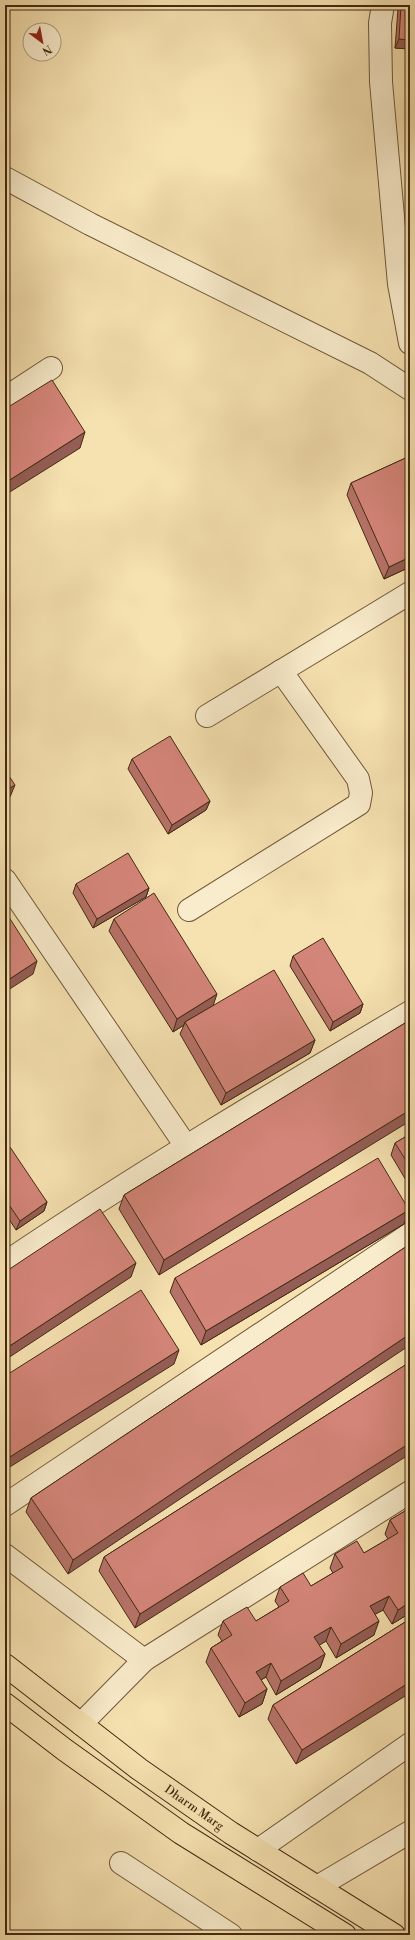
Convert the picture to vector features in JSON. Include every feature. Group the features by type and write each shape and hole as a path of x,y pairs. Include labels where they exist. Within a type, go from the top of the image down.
{"main road":[{"name":"Dharm Marg","path":"5,1665 139,1769 258,1850 394,1935"},
{"path":"5,1704 65,1750 182,1833 345,1935"}],"street":[{"path":"383,5 380,23 381,82 399,284 409,329"},
{"path":"5,178 90,224 370,363 410,389"},
{"path":"5,398 51,368"},
{"path":"207,716 410,593"},
{"path":"189,910 358,804 361,793 358,779 281,671"},
{"path":"5,880 186,1146"},
{"path":"5,1263 94,1203 410,1012"},
{"path":"5,1505 410,1234"},
{"path":"81,1724 144,1660 410,1492"},
{"path":"5,1555 144,1660"},
{"path":"258,1850 410,1744"},
{"path":"317,1887 410,1832"},
{"path":"121,1863 231,1935"}],"building":[{"path":"401,5 410,5 410,40 399,39"},
{"path":"52,380 85,432 5,483 5,409"},
{"path":"410,456 410,557 389,567 351,483"},
{"path":"170,736 210,801 172,825 132,759"},
{"path":"5,770 15,785 5,791"},
{"path":"128,853 149,888 97,919 76,884"},
{"path":"154,893 217,994 177,1019 114,919"},
{"path":"5,911 37,961 5,982"},
{"path":"323,938 363,1004 333,1022 293,956"},
{"path":"274,970 315,1040 226,1093 185,1022"},
{"path":"410,1020 410,1110 164,1260 124,1195"},
{"path":"410,1134 410,1167 395,1143"},
{"path":"10,1147 47,1202 20,1221 5,1199 5,1150"},
{"path":"378,1158 409,1210 206,1331 175,1278"},
{"path":"100,1209 136,1263 5,1349 5,1272"},
{"path":"410,1244 410,1334 73,1560 31,1498"},
{"path":"141,1290 179,1350 5,1460 5,1376"},
{"path":"410,1362 410,1443 140,1614 104,1557"},
{"path":"410,1508 410,1602 398,1610 389,1596 370,1606 379,1621 341,1644 331,1627 314,1637 325,1654 281,1681 271,1663 256,1672 267,1689 245,1703 211,1648 232,1635 223,1621 247,1607 256,1621 289,1601 280,1587 303,1573 311,1586 343,1567 335,1554 357,1541 364,1553 398,1533 390,1520"},
{"path":"410,1619 410,1682 302,1750 273,1705"}]}
